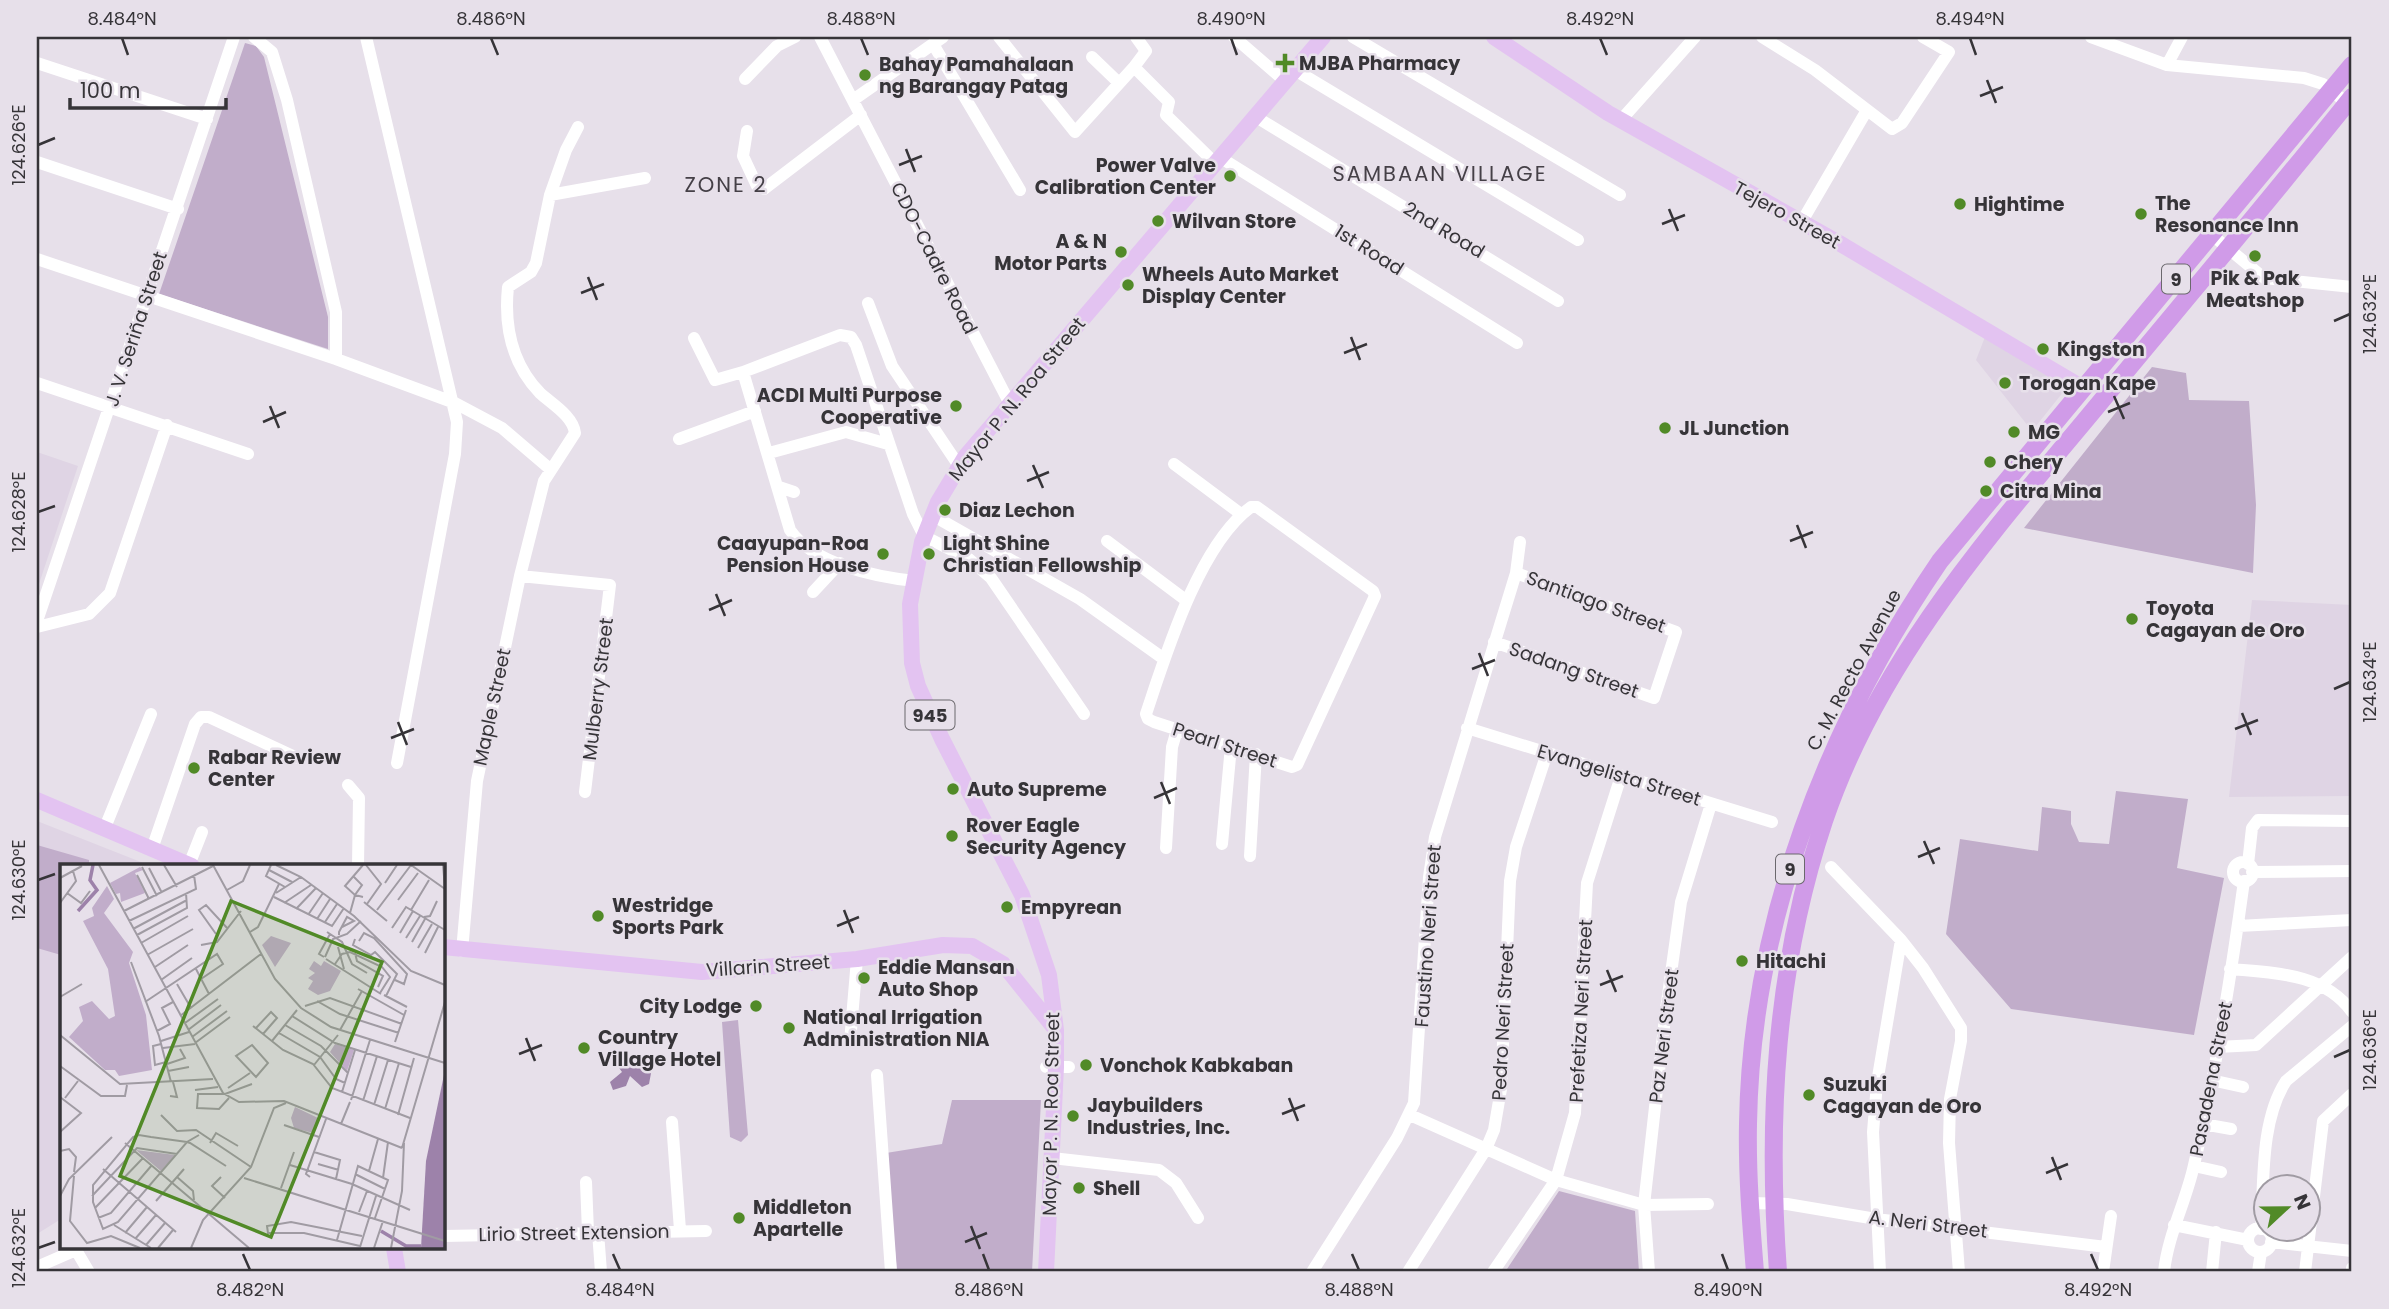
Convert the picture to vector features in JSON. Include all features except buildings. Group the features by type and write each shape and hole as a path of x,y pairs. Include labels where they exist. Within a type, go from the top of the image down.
{"highway":[{"name":"C. M. Recto Avenue","path":"1755,1272 1748,1124 1752,1063 1765,969 1780,899 1823,774 1891,637 1940,561 2352,65"},
{"name":"C. M. Recto Avenue","path":"1778,1272 1773,1203 1772,1127 1781,1005 1795,923 1816,849 1843,773 1889,682 1954,580 2349,100"},
{"path":"1997,491 2015,505"},
{"path":"1980,511 1997,526"},
{"path":"1798,844 1816,849"}],"main road":[{"name":"Mayor P. N. Roa Street","path":"1046,1272 1057,1067 1056,1030 1049,975 1033,921 999,846 942,739 918,686 909,632 924,536 932,515 959,466 1323,37"},
{"name":"Tejero Street","path":"1494,37 1621,120 2083,388"},
{"path":"37,800 186,864"},
{"name":"Villarin Street","path":"444,947 702,972 857,959 943,945 972,946 1003,964 1056,1030"},
{"path":"394,1250 398,1272"}],"street":[{"name":"J. V. Seriña Street","path":"37,621 144,295 178,209 234,37"},
{"path":"254,37 272,52 286,100 336,312 336,359"},
{"path":"366,37 454,403 455,454 397,763"},
{"path":"745,79 777,47 795,37"},
{"name":"CDO-Cadre Road","path":"820,37 1010,404"},
{"path":"999,37 1075,132 1146,51 1136,37"},
{"path":"1234,37 1291,76 1578,240"},
{"path":"1353,37 1620,195"},
{"path":"1621,120 1695,37"},
{"path":"1762,37 1815,70 1892,129 1902,123 1949,52 1923,37"},
{"path":"2091,37 2167,65 2297,77 2323,84 2349,100"},
{"path":"2167,65 2182,37"},
{"path":"853,100 938,40 1020,191"},
{"path":"1091,57 1119,83"},
{"path":"37,63 207,119"},
{"name":"1st Road","path":"1134,67 1169,102 1166,116 1219,161 1517,343"},
{"path":"1801,223 1867,110"},
{"path":"747,131 744,162 757,186 764,189 861,115"},
{"name":"2nd Road","path":"1256,117 1558,301"},
{"name":"Maple Street","path":"462,951 464,902 477,781 520,576 540,496 550,468 574,438 574,427 533,385 520,362 508,335 507,297 510,284 531,272 536,263 550,195 566,150 578,127"},
{"path":"37,162 178,209"},
{"path":"550,195 645,178"},
{"path":"2212,235 2264,278 2352,287"},
{"path":"37,259 336,359 454,403 502,428 550,468"},
{"path":"868,303 890,361 959,466"},
{"path":"694,338 715,380 840,335 848,335 856,345 888,444 913,514 924,536 969,559 991,578 1084,713"},
{"path":"743,372 790,530 798,542 840,563 876,576 915,581"},
{"path":"37,383 248,454"},
{"path":"680,439 755,411"},
{"path":"37,627 89,614 110,593 167,425"},
{"path":"769,453 846,432 888,444"},
{"path":"1174,464 1241,514"},
{"path":"779,487 794,492"},
{"name":"Pearl Street","path":"1257,507 1373,591 1375,596 1297,765 1292,767 1177,730 1148,719 1146,714 1187,601 1209,559 1241,514 1257,507"},
{"path":"932,515 1080,598 1164,659"},
{"path":"1107,541 1187,601"},
{"name":"Faustino Neri Street","path":"1312,1272 1410,1115 1416,1088 1429,877 1435,836 1516,573 1520,542"},
{"path":"813,592 840,563"},
{"name":"Santiago Street","path":"1516,573 1676,632 1654,698"},
{"name":"Mulberry Street","path":"520,576 610,585 585,792"},
{"name":"Sadang Street","path":"1494,642 1654,698"},
{"path":"104,830 151,714"},
{"path":"152,849 195,724 201,717 209,717 297,758"},
{"name":"Evangelista Street","path":"1467,728 1772,822"},
{"path":"1166,848 1172,747 1177,730"},
{"path":"1222,844 1231,746"},
{"name":"Pedro Neri Street","path":"1408,1272 1486,1149 1494,1130 1501,1089 1510,881 1516,847 1547,753"},
{"path":"1250,856 1256,754"},
{"name":"Prefetiza Neri Street","path":"1493,1272 1556,1180 1578,1099 1587,883 1620,775"},
{"path":"348,785 359,797 358,864"},
{"name":"Paz Neri Street","path":"1649,1272 1644,1205 1681,902 1711,804"},
{"name":"Pasadena Street","path":"2164,1272 2167,1244 2194,1166 2203,1124 2248,872 2252,828 2258,820 2352,821"},
{"path":"191,864 202,832"},
{"path":"1831,867 1901,940 1956,1017 1962,1036 1949,1111 1959,1272"},
{"path":"2248,872 2352,871"},
{"path":"2238,926 2352,920"},
{"path":"1880,1272 1873,1152 1877,1083 1901,940"},
{"path":"2218,1047 2251,1047 2291,1015 2352,957"},
{"path":"850,1042 857,959"},
{"path":"2231,969 2287,974 2338,995 2352,1012"},
{"path":"2266,1172 2269,1134 2280,1090 2286,1081 2352,1026"},
{"path":"877,1075 891,1272"},
{"path":"2211,1080 2243,1087"},
{"path":"2305,1272 2323,1121 2352,1094"},
{"path":"1410,1115 1556,1180 1644,1205 1708,1204"},
{"path":"672,1122 680,1230"},
{"path":"2203,1124 2231,1129"},
{"path":"1052,1158 1159,1170 1176,1183 1198,1218"},
{"path":"2194,1166 2221,1172"},
{"path":"586,1182 601,1272"},
{"name":"A. Neri Street","path":"1750,1203 1773,1203 1876,1219 2106,1247"},
{"path":"2103,1272 2111,1216"},
{"path":"2174,1225 2248,1240"},
{"name":"Lirio Street Extension","path":"444,1236 706,1231"},
{"path":"2211,1272 2216,1232"},
{"path":"2252,1232 2248,1240 2253,1250 2261,1252 2267,1249 2271,1242 2352,1251"},
{"path":"37,1267 76,1250 89,1272"},
{"path":"2258,1272 2261,1252"}],"shaded area":[{"path":"245,43 256,46 264,57 328,317 328,349 159,294"},
{"path":"1985,337 2068,386 2032,431 1976,360"},
{"path":"2152,367 2186,373 2189,400 2249,401 2256,505 2253,573 2024,528"},
{"path":"37,452 78,466 37,590"},
{"path":"2252,600 2352,605 2352,796 2229,797"},
{"path":"2116,791 2188,799 2177,868 2224,878 2194,1035 2011,1009 1946,934 1960,839 2038,851 2042,807 2071,811 2071,824 2079,842 2109,844"},
{"path":"37,821 146,864 60,864 60,1220 37,1234"},
{"path":"37,845 89,860 89,864 60,864 60,955 37,948"},
{"path":"738,1020 748,1135 741,1142 730,1137 722,1022"},
{"path":"621,1056 651,1073 649,1084 642,1087 630,1076 626,1086 613,1090 610,1082 622,1072 617,1065"},
{"path":"952,1100 1041,1100 1032,1272 897,1272 886,1153 942,1144"},
{"path":"1559,1191 1635,1211 1639,1272 1505,1272"}],"place":[{"name":"MJBA Pharmacy","path":"1285,63"},
{"name":"Bahay Pamahalaan ng Barangay Patag","path":"865,75"},
{"name":"Power Valve Calibration Center","path":"1230,176"},
{"name":"Hightime","path":"1960,204"},
{"name":"The Resonance Inn","path":"2141,214"},
{"name":"Wilvan Store","path":"1158,221"},
{"name":"A & N Motor Parts","path":"1121,252"},
{"name":"Pik & Pak Meatshop","path":"2255,256"},
{"name":"Wheels Auto Market Display Center","path":"1128,285"},
{"name":"Kingston","path":"2043,349"},
{"name":"Torogan Kape","path":"2005,383"},
{"name":"ACDI Multi Purpose Cooperative","path":"956,406"},
{"name":"JL Junction","path":"1665,428"},
{"name":"MG","path":"2014,432"},
{"name":"Chery","path":"1990,462"},
{"name":"Citra Mina","path":"1986,491"},
{"name":"Diaz Lechon","path":"945,510"},
{"name":"Caayupan-Roa Pension House","path":"883,554"},
{"name":"Light Shine Christian Fellowship","path":"929,554"},
{"name":"Toyota Cagayan de Oro","path":"2132,619"},
{"name":"Rabar Review Center","path":"194,768"},
{"name":"Auto Supreme","path":"953,789"},
{"name":"Rover Eagle Security Agency","path":"952,836"},
{"name":"Empyrean","path":"1007,907"},
{"name":"Westridge Sports Park","path":"598,916"},
{"name":"Hitachi","path":"1742,961"},
{"name":"Eddie Mansan Auto Shop","path":"864,978"},
{"name":"City Lodge","path":"756,1006"},
{"name":"National Irrigation Administration NIA","path":"789,1028"},
{"name":"Country Village Hotel","path":"584,1048"},
{"name":"Vonchok Kabkaban","path":"1086,1065"},
{"name":"Suzuki Cagayan de Oro","path":"1809,1095"},
{"name":"Jaybuilders Industries, Inc.","path":"1073,1116"},
{"name":"Shell","path":"1079,1188"},
{"name":"Middleton Apartelle","path":"739,1218"}],"district":[{"name":"SAMBAAN VILLAGE","path":"1440,173"},
{"name":"ZONE 2","path":"726,184"}]}
